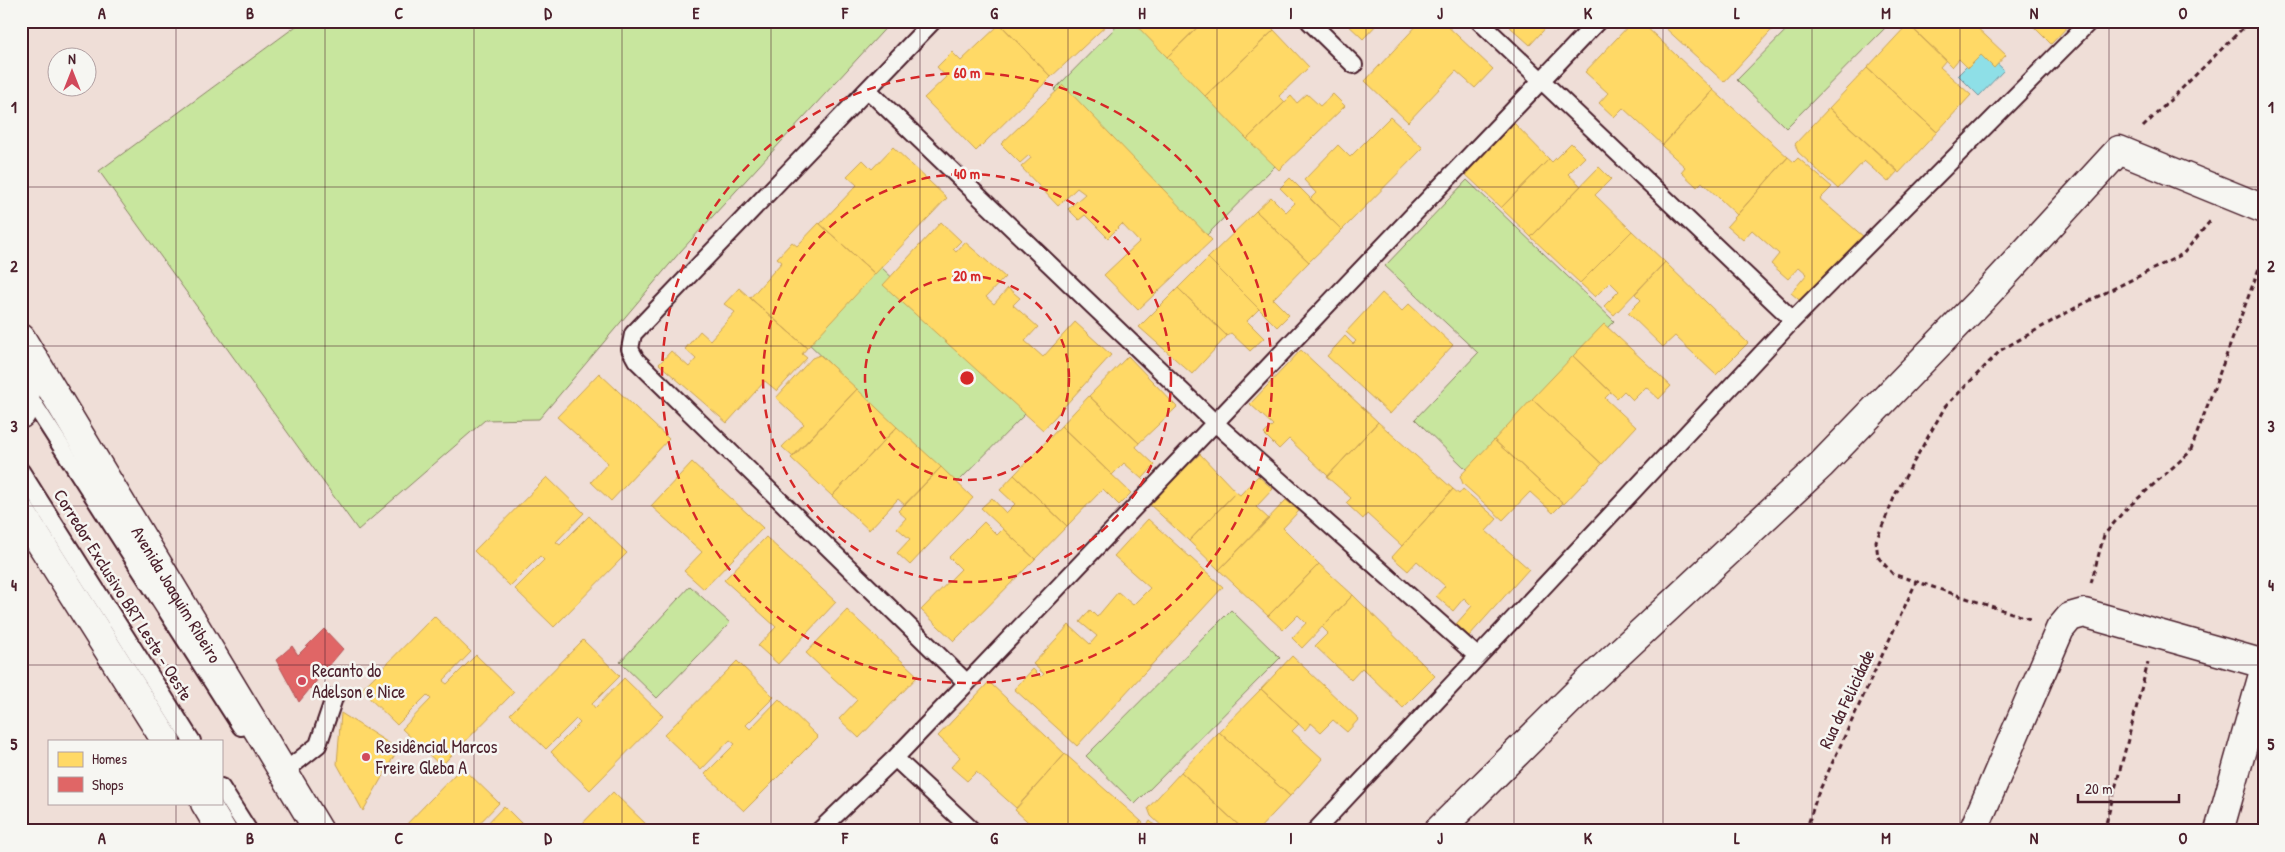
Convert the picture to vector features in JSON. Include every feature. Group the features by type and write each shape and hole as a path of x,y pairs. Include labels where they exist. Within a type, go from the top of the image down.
{"street":[{"path":"1438,831 1588,682 1822,465 1983,298 2119,150 2264,209"},
{"name":"Avenida Joaquim Ribeiro","path":"23,397 28,349"},
{"name":"Avenida Joaquim Ribeiro","path":"28,349 318,831"},
{"path":"21,512 165,740"},
{"path":"21,548 54,562"},
{"path":"1973,831 2004,754 2060,629 2070,616 2084,613 2264,664"},
{"path":"2219,831 2264,670"},
{"path":"206,804 222,831"}],"lane":[{"path":"933,21 633,334 630,348 636,360 643,367 968,684"},
{"path":"1309,21 1354,65"},
{"path":"1479,21 1540,82 1793,320"},
{"path":"819,831 968,684 1598,21"},
{"path":"1316,831 1477,656 1793,320 2090,21"},
{"path":"868,90 1216,423 1477,656"},
{"name":"Corredor Exclusivo BRT Leste - Oeste","path":"23,397 306,831"},
{"name":"Corredor Exclusivo BRT Leste - Oeste","path":"21,471 191,740"},
{"path":"284,772 318,745 334,698"},
{"path":"895,758 973,831"},
{"path":"222,790 249,831"}],"path":[{"path":"2119,150 2250,21"},
{"path":"2060,629 1917,580 1893,574 1878,557 1876,541 1896,493 1946,406 2001,350 2077,307 2183,254 2230,196"},
{"path":"2084,613 2104,535 2124,511 2190,452 2264,255"},
{"name":"Rua da Felicidade","path":"1806,831 1817,796 1917,580"},
{"path":"2104,831 2155,633"}],"green space":[{"path":"303,21 892,21 680,252 539,419 485,420 358,530 99,171"},
{"path":"1122,21 1135,21 1279,162 1205,237 1054,90"},
{"path":"1795,21 1892,21 1786,128 1737,80"},
{"path":"1467,180 1614,321 1468,471 1415,419 1478,353 1385,266"},
{"path":"878,264 1029,410 955,485 804,339"},
{"path":"690,586 730,623 657,698 620,662"},
{"path":"1231,610 1280,658 1135,804 1086,756"}],"water":[{"path":"1983,50 2004,70 1979,96 1958,75"}],"building: Homes":[{"path":"1000,21 1111,21 1051,77 999,23"},
{"path":"1132,21 1204,21 1167,57"},
{"path":"1204,21 1265,21 1274,30 1205,96 1167,57"},
{"path":"1344,21 1380,21 1363,39"},
{"path":"1421,21 1442,21 1493,69 1475,88 1456,71 1408,122 1365,81"},
{"path":"1516,21 1552,21 1530,45 1510,27"},
{"path":"1633,21 1640,21 1713,90 1663,145 1623,108 1614,117 1599,103 1608,93 1585,72"},
{"path":"1665,21 1780,21 1724,82 1662,25"},
{"path":"1911,21 1970,21 2006,55 1994,68 1981,55 1968,68 1959,59 1952,67 1908,24"},
{"path":"2028,21 2073,21 2051,44"},
{"path":"1000,24 1051,77 976,151 924,98 946,77 937,67 952,52 961,61"},
{"path":"1908,24 1946,60 1940,67 1971,95 1937,132 1867,68"},
{"path":"1274,30 1309,67 1279,96 1285,102 1247,139 1205,96"},
{"path":"1867,68 1937,132 1899,173 1829,108"},
{"path":"1063,85 1212,240 1138,310 1104,275 1139,242 1122,224 1108,238 1085,215 1079,220 1068,209 1085,194 1077,188 1058,206 1021,167 1031,158 1029,155 1020,163 1001,144"},
{"path":"1713,90 1788,157 1737,215 1702,182 1697,187 1681,172 1685,167 1662,146"},
{"path":"1307,94 1320,106 1333,94 1345,106 1279,170 1247,139 1291,96 1297,103"},
{"path":"1829,108 1898,171 1888,182 1864,161 1838,189 1798,152 1795,144"},
{"path":"1390,117 1423,148 1342,230 1310,199 1316,193 1304,180 1338,145 1350,157"},
{"path":"1512,121 1549,159 1501,208 1461,170"},
{"path":"1571,143 1585,157 1568,174 1581,186 1531,237 1501,208 1549,159 1552,162"},
{"path":"893,147 947,198 875,274 820,224 857,185 847,176 863,160 872,169"},
{"path":"1788,157 1794,162 1798,158 1832,187 1820,199 1864,237 1804,304 1791,293 1807,274 1799,267 1788,279 1771,264 1779,254 1752,230 1743,240 1727,226"},
{"path":"1599,167 1611,179 1595,195 1632,231 1580,283 1531,237"},
{"path":"1290,178 1342,230 1309,262 1256,211 1271,197 1286,212 1295,203 1280,188"},
{"path":"1256,211 1309,262 1273,299 1289,315 1277,327 1208,258"},
{"path":"941,222 961,241 953,249 956,252 965,242 1005,277 986,297 994,304 1008,288 1020,298 1013,305 1038,327 1025,341 1043,357 1075,322 1111,355 1043,430 883,285"},
{"path":"819,223 875,274 807,348 750,298 782,262 777,258 792,242 797,246"},
{"path":"1632,231 1665,262 1614,315 1604,306 1619,291 1610,282 1595,297 1580,283"},
{"path":"1208,258 1259,309 1247,321 1264,338 1250,351 1231,333 1227,336 1178,288"},
{"path":"1665,262 1748,343 1716,375 1675,336 1663,347 1628,313 1641,300 1635,294"},
{"path":"739,288 807,348 802,354 807,358 777,391 765,381 727,423 659,364 671,351 689,367 696,359 685,349 700,331 710,340 735,312 724,304"},
{"path":"1178,288 1227,336 1192,374 1139,327"},
{"path":"1382,293 1402,311 1409,304 1453,345 1390,414 1327,356 1345,336 1353,344 1356,341 1346,332"},
{"path":"1604,324 1671,386 1659,399 1646,387 1633,400 1624,391 1617,398 1573,356"},
{"path":"1301,350 1378,422 1328,476 1289,439 1279,449 1264,434 1273,425 1250,404"},
{"path":"820,355 857,389 793,457 782,447 804,424 776,398 812,358"},
{"path":"1128,356 1177,407 1139,443 1089,396"},
{"path":"1573,356 1611,392 1605,398 1636,427 1602,464 1532,399"},
{"path":"599,373 669,439 611,501 591,482 608,463 557,417"},
{"path":"857,389 897,427 832,496 791,458"},
{"path":"1089,396 1139,443 1136,447 1155,465 1142,479 1124,463 1112,475 1061,426"},
{"path":"1532,399 1602,464 1564,504 1494,440"},
{"path":"1378,422 1453,489 1402,546 1367,514 1363,519 1346,503 1351,498 1327,477"},
{"path":"1061,426 1131,493 1119,505 1103,489 1067,526 1014,475"},
{"path":"897,427 941,467 905,505 898,499 869,530 832,496"},
{"path":"1494,440 1563,503 1553,513 1530,492 1503,520 1463,484 1460,476"},
{"path":"1200,454 1236,492 1189,541 1148,503"},
{"path":"692,462 763,528 704,589 684,571 702,552 651,506"},
{"path":"941,467 973,498 910,565 897,553 910,539 897,528 906,518 898,511"},
{"path":"1014,475 1067,526 1035,559 981,508 992,498 1006,513 1015,504 1000,490"},
{"path":"1258,476 1273,489 1256,507 1269,519 1219,570 1189,541 1236,492 1240,495"},
{"path":"547,477 584,513 556,542 560,545 589,516 627,553 554,627 515,589 544,560 540,556 510,586 474,551"},
{"path":"1453,489 1459,494 1463,489 1497,519 1486,531 1529,569 1469,636 1456,624 1472,606 1464,598 1453,611 1436,596 1445,586 1417,561 1408,571 1392,557"},
{"path":"1286,500 1299,511 1283,528 1319,564 1268,616 1219,570"},
{"path":"1148,519 1223,587 1077,746 1014,689 1033,669 1041,677 1044,674 1033,664 1069,625 1090,644 1097,636 1080,622 1090,610 1097,617 1118,592 1133,605 1150,588 1114,556"},
{"path":"984,522 997,535 1003,529 1035,559 954,641 921,610 961,569 949,557"},
{"path":"766,537 836,602 778,664 758,646 776,627 724,580"},
{"path":"1319,564 1353,595 1302,648 1292,638 1306,623 1298,615 1283,630 1268,616"},
{"path":"1353,595 1435,676 1403,708 1362,668 1351,680 1315,646 1328,633 1322,627"},
{"path":"847,610 918,676 859,738 839,719 857,700 806,653"},
{"path":"434,616 471,652 443,681 447,684 476,655 514,692 441,766 402,729 431,699 427,695 397,725 361,690"},
{"path":"583,640 620,676 592,704 595,708 624,678 663,716 590,790 551,752 580,723 576,719 546,749 510,714"},
{"path":"1292,656 1359,719 1347,732 1333,720 1321,732 1311,723 1305,730 1261,689"},
{"path":"737,661 774,697 746,725 750,729 779,699 818,737 744,811 705,774 735,744 730,740 701,770 664,735"},
{"path":"989,682 1065,754 1016,808 976,772 967,781 951,767 960,757 938,736"},
{"path":"1261,689 1299,724 1292,731 1323,759 1290,796 1219,732"},
{"name":"Residêncial Marcos Freire Gleba A","path":"341,713 398,749 363,811 337,764"},
{"path":"1219,732 1290,796 1257,831 1245,831 1181,772"},
{"path":"1065,754 1141,821 1133,831 1038,831 1015,810"},
{"path":"462,767 499,803 472,831 400,831"},
{"path":"1181,772 1245,831 1224,831 1217,825 1212,831 1167,831 1151,816 1148,808"},
{"path":"613,792 650,828 648,831 575,831"},
{"path":"504,806 529,831 480,831"},
{"path":"1141,821 1146,826 1150,821 1161,831 1133,831"},
{"path":"911,826 916,831 907,831"}],"building: Shops":[{"name":"Recanto do Adelson e Nice","path":"324,629 343,649 299,702 276,660 292,646 298,655"}],"place":[{"name":"Recanto do Adelson e Nice","path":"302,681"},
{"name":"Residêncial Marcos Freire Gleba A","path":"366,757"}]}
